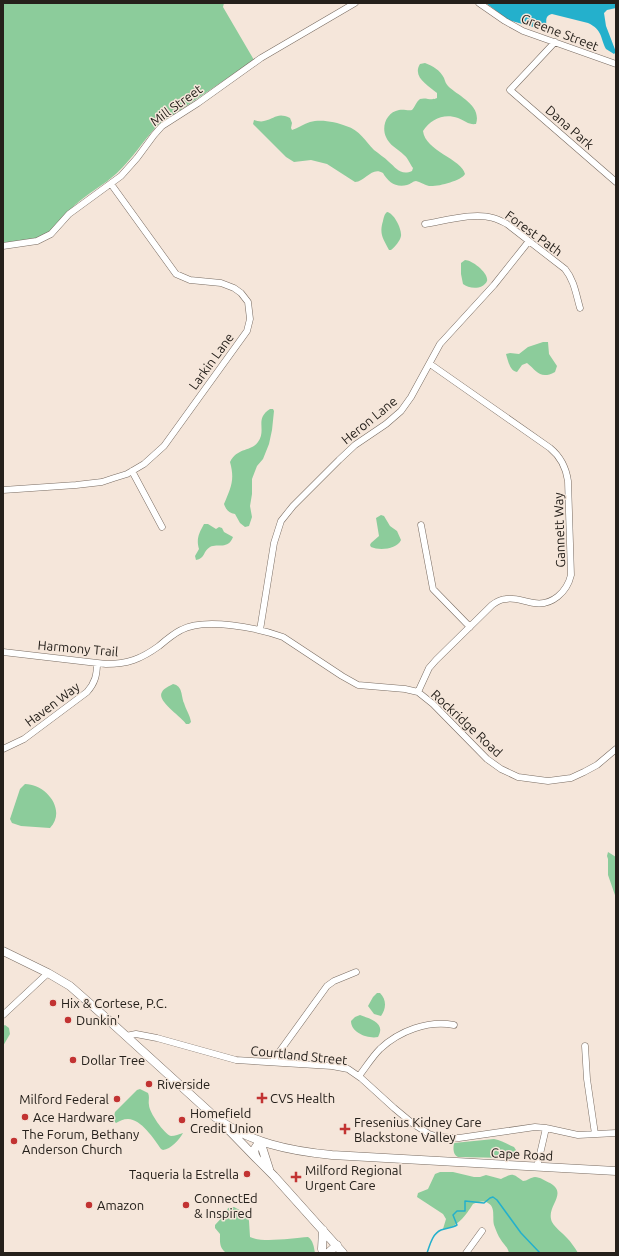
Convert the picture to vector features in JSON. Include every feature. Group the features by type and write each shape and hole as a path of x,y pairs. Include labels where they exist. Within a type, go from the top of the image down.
{"main road":[{"path":"3,951 48,973 70,986 221,1121 262,1161 343,1253"},
{"name":"Cape Road","path":"221,1121 233,1129 260,1141 286,1149 310,1153 351,1157 616,1172"},
{"path":"260,1141 262,1161"},
{"path":"262,1161 271,1152 286,1149"},
{"path":"323,1230 324,1252"},
{"path":"324,1252 324,1243 331,1239"},
{"path":"324,1252 336,1245"}],"street":[{"name":"Mill Street","path":"3,246 37,241 48,236 55,231 69,214 111,184 132,164 150,138 162,126 198,103 261,58 355,3"},
{"name":"Greene Street","path":"479,3 515,27 616,64"},
{"name":"Dana Park","path":"555,42 510,90 616,182"},
{"name":"Larkin Lane","path":"3,490 102,482 132,471 144,464 164,446 250,325 249,307 245,297 234,288 222,283 190,280 176,274 111,184"},
{"name":"Forest Path","path":"425,224 487,216 507,224 568,272 575,288 580,308"},
{"name":"Heron Lane","path":"260,630 274,543 281,522 293,506 355,445 407,405 440,344 498,281 529,240"},
{"name":"Gannett Way","path":"418,692 429,668 492,605 500,600 509,598 536,604 558,597 566,588 572,568 567,473 557,453 430,364"},
{"path":"132,471 162,527"},
{"path":"421,525 433,589 470,627"},
{"name":"Harmony Trail","path":"3,652 97,663 122,664 147,654 182,629 194,625 216,624 260,630"},
{"name":"Rockridge Road","path":"260,630 272,633 291,642 358,685 405,689 418,692 433,704 487,759 501,769 518,777 548,781 571,778 597,765 616,749"},
{"name":"Haven Way","path":"3,749 24,738 87,692 94,683 97,674 97,663"},
{"path":"272,1062 327,986 332,982 356,972"},
{"path":"3,1015 48,973"},
{"path":"359,1076 379,1051 400,1035 413,1029 430,1025 454,1025"},
{"name":"Courtland Street","path":"126,1036 136,1034 157,1038 234,1059 336,1067 351,1070 409,1121 437,1137 459,1138 530,1127 546,1128 578,1135 616,1133"},
{"path":"585,1046 587,1079 595,1134"},
{"path":"537,1167 546,1128"},
{"path":"466,1253 482,1231"}],"green space":[{"path":"3,3 224,3 223,7 254,60 157,126 128,162 117,173 75,205 49,233 30,240 3,243"},
{"path":"425,63 438,71 448,86 468,102 476,111 476,124 448,116 434,120 423,131 425,138 430,144 462,169 465,174 463,177 454,181 427,186 414,181 407,185 399,186 390,182 383,173 376,171 355,182 327,164 311,160 294,162 286,157 253,124 254,120 263,121 276,116 286,116 290,118 292,130 314,121 338,123 355,130 374,150 399,171 405,173 412,171 413,168 407,158 387,140 384,128 386,120 395,111 412,110 420,99 437,98 437,93 419,77 418,69 420,64"},
{"path":"387,212 395,218 401,233 396,246 391,250 389,250 383,239 382,233 382,225"},
{"path":"465,260 476,265 483,271 487,278 485,284 472,288 463,284 461,263"},
{"path":"543,342 548,342 549,354 557,366 555,372 542,375 527,363 522,365 517,372 513,370 506,354 519,354 528,347"},
{"path":"270,409 273,409 274,411 272,430 269,444 263,459 257,466 252,479 250,506 252,517 249,526 245,527 240,523 235,514 227,510 224,504 232,483 230,462 237,454 252,447 258,442 263,417"},
{"path":"381,515 384,516 390,526 397,531 401,540 392,547 379,549 371,547 370,545 379,536 376,518"},
{"path":"204,524 208,524 216,529 219,527 222,528 224,532 233,537 226,545 210,547 203,557 196,560 195,556 199,549 198,536"},
{"path":"173,684 180,689 191,722 189,724 186,724 166,704 161,696 162,692 166,688"},
{"path":"25,784 40,788 52,799 56,814 55,821 50,828 21,826 12,823 10,819 20,789"},
{"path":"608,852 616,857 616,898 608,875"},
{"path":"377,993 380,993 385,1002 385,1007 381,1016 374,1014 368,1006"},
{"path":"360,1015 373,1020 379,1025 380,1032 378,1037 365,1036 354,1029 351,1021"},
{"path":"5,1025 9,1028 10,1034 3,1046 3,1026"},
{"path":"140,1089 148,1093 151,1113 165,1131 171,1136 183,1133 169,1148 163,1150 161,1149 147,1130 138,1122 128,1119 116,1123 114,1121 115,1112 137,1090"},
{"path":"494,1139 514,1147 516,1150 514,1156 508,1158 458,1157 454,1153 454,1143"},
{"path":"440,1172 453,1172 474,1177 486,1175 501,1179 512,1175 517,1176 523,1181 537,1177 550,1183 557,1191 557,1196 551,1211 552,1222 555,1227 570,1241 578,1253 509,1253 499,1237 494,1225 492,1207 488,1203 484,1202 473,1204 457,1224 443,1229 446,1219 443,1214 417,1197 418,1193 428,1189 435,1174"},
{"path":"234,1207 247,1214 250,1237 255,1239 270,1240 308,1237 314,1246 315,1253 225,1252 221,1246 220,1234 215,1228 215,1225 226,1213 228,1208"}],"water":[{"path":"486,3 616,3 616,8 607,10 604,13 606,26 616,52 614,54 606,49 599,31 588,23 552,14 546,19 546,27 541,29 508,20"}],"waterway":[{"path":"427,1253 435,1234 441,1230 457,1225 453,1215 457,1211 465,1211 465,1201 484,1203 493,1197 497,1200 521,1233 540,1253"}],"place":[{"name":"Hix & Cortese, P.C.","path":"53,1003"},
{"name":"Dunkin'","path":"68,1020"},
{"name":"Dollar Tree","path":"73,1060"},
{"name":"Riverside","path":"149,1084"},
{"name":"CVS Health","path":"262,1098"},
{"name":"Milford Federal","path":"117,1099"},
{"name":"Ace Hardware","path":"25,1117"},
{"name":"Homefield Credit Union","path":"182,1120"},
{"name":"Fresenius Kidney Care Blackstone Valley","path":"345,1129"},
{"name":"The Forum, Bethany Anderson Church","path":"14,1141"},
{"name":"Taqueria la Estrella","path":"247,1174"},
{"name":"Milford Regional Urgent Care","path":"296,1177"},
{"name":"Amazon","path":"89,1205"},
{"name":"ConnectEd & Inspired","path":"186,1205"}]}
